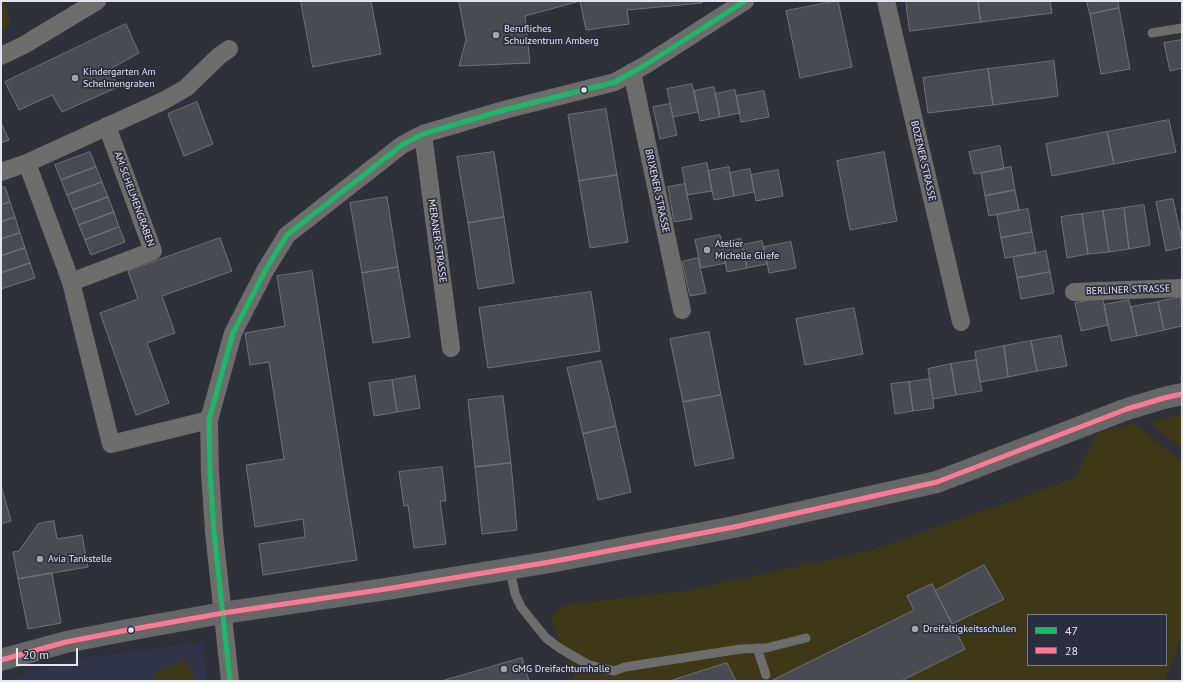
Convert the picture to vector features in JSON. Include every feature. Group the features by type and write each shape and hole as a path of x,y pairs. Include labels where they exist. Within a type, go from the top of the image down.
{"main road":[{"path":"2,658 66,642 128,630 223,613 510,569 734,527 937,482 1127,409 1182,394"}],"street":[{"path":"1,56 24,45 97,1"},
{"path":"230,681 214,532 210,472 209,420 233,332 266,269 287,235 402,145 422,134 504,110 615,82 745,1"},
{"name":"BOZENER STRASSE","path":"886,1 961,322"},
{"path":"1,172 27,163 163,101 186,88 219,56 229,49"},
{"name":"BRIXENER STRASSE","path":"632,72 682,310"},
{"name":"AM SCHELMENGRABEN","path":"71,282 153,251 107,126"},
{"name":"MERANER STRASSE","path":"422,134 451,348"},
{"path":"27,163 71,282 111,444 209,420"},
{"name":"BERLINER STRASSE","path":"1074,292 1182,288"}],"lane":[{"path":"1152,34 1182,28"},
{"path":"510,569 515,594 523,611 546,638 561,650 589,665 614,671 625,667 741,649 766,648 806,638"},
{"path":"757,648 766,675"}],"shaded area":[{"path":"1,1 4,1 11,24 1,31"},
{"path":"1182,414 1182,448 1149,422"},
{"path":"1134,423 1182,462 1182,635 1165,681 575,681 551,618 563,605 686,591 873,550 1075,478 1097,433"},
{"path":"203,642 207,681 5,681 64,661"},
{"path":"185,659 196,681 156,681 153,675"}],"building":[{"path":"301,1 371,1 381,54 313,67"},
{"name":"Berufliches Schulzentrum Amberg","path":"459,1 580,1 525,16 530,63 459,66 466,40"},
{"path":"580,1 703,1 702,3 627,10 629,24 586,30"},
{"path":"838,1 852,67 800,78 786,11"},
{"path":"906,1 978,1 981,22 910,31"},
{"path":"978,1 1050,1 1052,13 981,22"},
{"path":"1087,1 1118,1 1119,8 1090,14"},
{"path":"1119,8 1130,69 1101,74 1090,14"},
{"path":"126,24 139,53 110,69 118,87 62,112 52,95 19,110 5,82"},
{"path":"1182,40 1182,68 1170,71 1164,43"},
{"path":"1054,61 1058,96 993,105 988,69"},
{"path":"988,69 993,105 928,113 923,78"},
{"path":"692,84 698,112 673,117 667,89"},
{"path":"714,87 720,117 700,121 694,91"},
{"path":"735,90 740,113 720,117 715,94"},
{"path":"764,91 769,117 741,122 736,96"},
{"path":"197,102 213,144 184,156 168,114"},
{"path":"670,104 677,135 660,139 653,107"},
{"path":"606,109 617,175 579,181 568,115"},
{"path":"1169,120 1176,152 1114,164 1107,132"},
{"path":"1,123 9,140 1,143"},
{"path":"1107,132 1114,164 1052,176 1046,144"},
{"path":"1000,146 1004,169 974,174 969,152"},
{"path":"90,152 96,167 61,180 55,165"},
{"path":"494,152 504,217 468,223 457,157"},
{"path":"884,152 897,221 850,230 837,161"},
{"path":"707,163 712,191 687,195 682,168"},
{"path":"96,167 102,182 67,195 61,180"},
{"path":"729,167 734,196 714,200 708,171"},
{"path":"1011,167 1015,190 985,196 981,173"},
{"path":"750,169 754,192 734,196 730,173"},
{"path":"778,170 783,196 756,201 751,175"},
{"path":"617,175 628,242 590,248 579,181"},
{"path":"102,182 108,197 73,210 67,195"},
{"path":"685,184 692,219 674,222 668,187"},
{"path":"5,187 10,202 1,205 1,188"},
{"path":"1015,190 1019,210 989,216 985,196"},
{"path":"108,197 114,212 79,225 73,210"},
{"path":"387,197 398,267 362,273 350,203"},
{"path":"1173,199 1182,247 1166,251 1156,202"},
{"path":"10,202 15,217 1,222 1,205"},
{"path":"1144,205 1150,245 1129,249 1124,208"},
{"path":"1124,208 1129,249 1109,252 1103,211"},
{"path":"1028,209 1032,232 1001,238 997,215"},
{"path":"1103,211 1109,252 1088,254 1082,214"},
{"path":"114,212 119,227 85,240 79,225"},
{"path":"1082,214 1088,254 1067,258 1061,217"},
{"path":"15,217 20,233 1,239 1,222"},
{"path":"504,217 514,283 478,289 468,223"},
{"path":"119,227 125,242 91,255 85,240"},
{"path":"1032,232 1036,253 1005,258 1001,238"},
{"path":"20,233 25,248 1,256 1,239"},
{"path":"720,235 726,263 701,268 695,240"},
{"path":"220,238 232,271 162,296 175,333 147,343 169,403 136,415 100,313 138,299 128,271"},
{"path":"741,239 747,268 727,272 721,242"},
{"path":"762,241 767,264 747,268 742,245"},
{"path":"791,242 796,268 769,273 764,247"},
{"path":"25,248 30,263 1,273 1,256"},
{"path":"1046,251 1050,272 1017,278 1013,257"},
{"path":"698,258 706,293 690,296 682,262"},
{"path":"30,263 35,278 1,289 1,273"},
{"path":"398,267 410,337 373,343 362,273"},
{"path":"312,271 357,560 263,575 259,544 305,537 303,519 255,527 246,465 284,459 269,362 250,365 245,333 285,326 277,276"},
{"path":"1050,272 1054,293 1021,299 1017,278"},
{"path":"591,292 600,351 488,368 479,308"},
{"path":"1181,297 1182,326 1164,330 1158,302"},
{"path":"1103,298 1108,325 1081,331 1075,303"},
{"path":"1129,300 1137,336 1111,341 1104,305"},
{"path":"1158,302 1164,330 1137,336 1131,307"},
{"path":"854,308 863,354 805,365 796,319"},
{"path":"709,332 721,395 683,402 670,339"},
{"path":"1061,336 1067,366 1037,371 1031,341"},
{"path":"1031,341 1037,371 1008,377 1004,346"},
{"path":"1004,346 1008,377 980,382 975,352"},
{"path":"976,360 982,391 956,395 951,364"},
{"path":"601,361 616,426 583,434 567,368"},
{"path":"951,364 956,395 933,399 928,369"},
{"path":"415,376 420,408 397,412 392,380"},
{"path":"930,379 934,408 913,411 909,382"},
{"path":"392,380 397,412 374,416 369,383"},
{"path":"909,382 913,411 895,414 891,384"},
{"path":"721,395 734,458 695,466 683,402"},
{"path":"503,396 511,463 475,467 468,400"},
{"path":"616,426 631,492 598,500 583,434"},
{"path":"511,463 517,530 482,534 475,467"},
{"path":"442,467 446,501 440,501 446,544 414,548 408,505 404,506 399,472"},
{"path":"1,485 11,521 1,524"},
{"path":"54,521 57,539 82,535 88,567 18,579 13,552 19,551 38,524"},
{"path":"984,565 1004,599 952,624 935,591"},
{"path":"52,573 61,623 28,629 18,579"},
{"name":"Dreifaltigkeitsschulen","path":"932,584 965,649 901,681 771,681 914,610 907,596"},
{"name":"GMG Dreifachturnhalle","path":"522,658 529,681 442,681"},
{"path":"727,663 736,681 670,681"}],"transit line":[{"name":"47","path":"230,681 214,532 210,472 209,420 233,333 266,269 287,235 402,145 423,134 504,110 615,82 647,64 745,1"},
{"name":"28","path":"1,660 66,642 223,613 386,589 550,562 734,527 937,482 1127,409 1182,394"}],"place":[{"name":"Berufliches Schulzentrum Amberg","path":"496,35"},
{"name":"Kindergarten Am Schelmengraben","path":"75,78"},
{"name":"Atelier Michelle Gliefe","path":"707,250"},
{"name":"Avia Tankstelle","path":"40,559"},
{"name":"Dreifaltigkeitsschulen","path":"915,629"},
{"name":"GMG Dreifachturnhalle","path":"504,669"}]}
